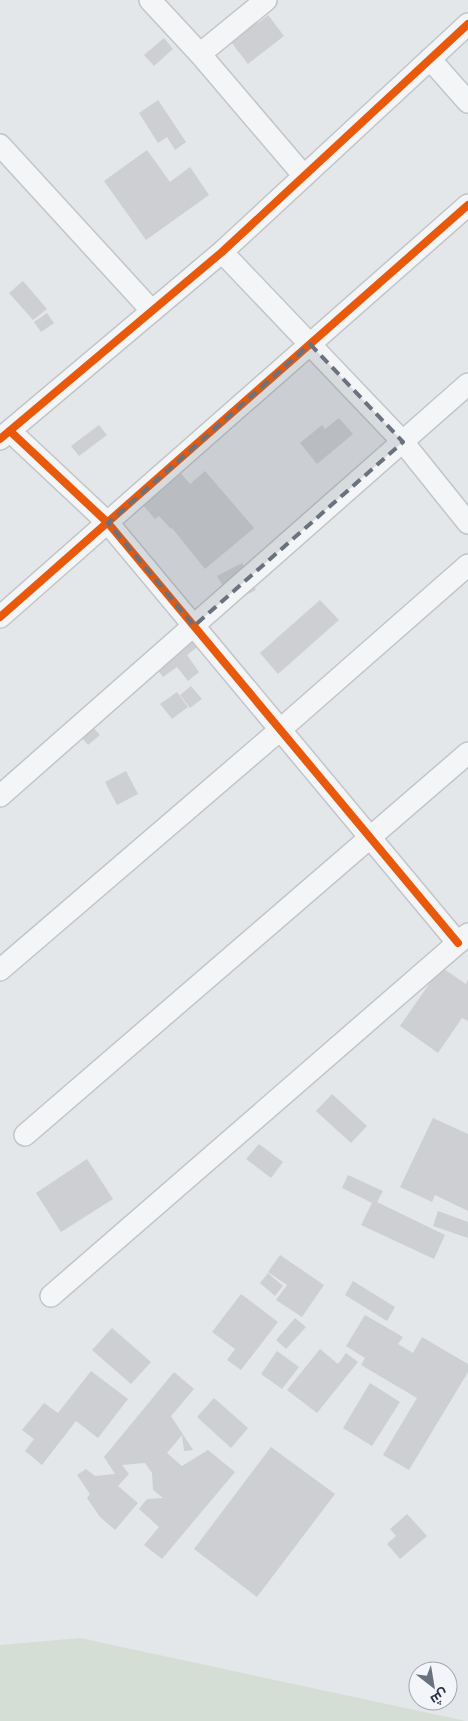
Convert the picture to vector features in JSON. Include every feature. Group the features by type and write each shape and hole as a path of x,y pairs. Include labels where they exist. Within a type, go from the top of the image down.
{"street":[{"path":"150,0 200,54 304,176"},
{"path":"200,54 266,0"},
{"path":"51,1296 463,938 371,837 108,522 5,435 222,252 468,24"},
{"path":"430,59 468,102"},
{"path":"3,154 152,311"},
{"path":"0,617 310,344 465,214"},
{"path":"222,252 402,442 468,523"},
{"path":"0,796 468,384"},
{"path":"0,970 281,729 468,565"},
{"path":"25,1136 468,754"}],"highlighted area":[{"path":"310,344 403,442 194,626 108,523"}],"shaded area":[{"path":"80,1638 408,1709 408,1711 419,1711 466,1721 0,1721 0,1645"}],"building":[{"path":"247,9 258,23 268,15 284,36 248,64 221,29"},
{"path":"164,38 173,49 154,66 144,55"},
{"path":"158,100 186,142 175,150 167,137 158,143 139,113"},
{"path":"147,150 170,182 190,167 209,195 146,240 104,181"},
{"path":"23,281 47,309 33,320 9,293"},
{"path":"47,313 54,323 41,332 34,322"},
{"path":"339,418 353,434 317,464 300,443 322,425 325,429"},
{"path":"99,425 107,435 79,456 71,446"},
{"path":"173,464 190,484 205,471 254,528 205,569 172,528 159,516 155,519 135,496"},
{"path":"242,563 256,590 232,602 217,576"},
{"path":"320,600 339,620 278,674 260,653"},
{"path":"192,627 204,642 187,655 199,672 188,681 177,667 163,677 149,659"},
{"path":"191,686 202,699 190,708 180,695"},
{"path":"177,692 188,707 172,719 160,704"},
{"path":"86,720 100,735 88,745 75,730"},
{"path":"126,771 138,794 117,805 105,782"},
{"path":"441,967 466,984 468,979 468,1021 462,1018 438,1053 400,1026"},
{"path":"332,1094 367,1126 351,1143 316,1111"},
{"path":"433,1118 468,1134 468,1211 435,1195 432,1202 400,1187"},
{"path":"259,1144 283,1162 271,1178 246,1159"},
{"path":"87,1159 113,1199 61,1232 36,1193"},
{"path":"348,1175 383,1191 377,1202 445,1235 434,1259 361,1225 372,1203 342,1188"},
{"path":"438,1211 468,1222 468,1238 433,1226"},
{"path":"280,1255 324,1285 302,1317 276,1300 287,1285 268,1272"},
{"path":"268,1273 283,1286 275,1296 260,1283"},
{"path":"353,1281 395,1307 387,1321 345,1295"},
{"path":"241,1294 278,1322 241,1370 227,1360 235,1349 212,1332"},
{"path":"365,1315 403,1337 398,1344 413,1353 422,1337 468,1364 468,1372 409,1470 383,1455 417,1398 361,1365 365,1358 346,1346"},
{"path":"295,1318 306,1327 286,1349 276,1340"},
{"path":"112,1328 151,1362 131,1384 92,1350"},
{"path":"320,1349 338,1364 346,1353 358,1362 317,1413 287,1390"},
{"path":"277,1351 299,1367 282,1389 261,1374"},
{"path":"91,1371 128,1399 98,1438 76,1421 42,1465 25,1451 34,1439 22,1430 44,1403 58,1413"},
{"path":"174,1372 194,1389 171,1416 193,1450 184,1451 182,1435 167,1453 182,1466 208,1450 235,1472 162,1559 144,1545 159,1527 139,1509 147,1499 163,1498 153,1490 152,1473 145,1463 122,1465 129,1474 118,1486 138,1503 115,1530 100,1517 87,1498 90,1494 77,1475 86,1469 95,1476 115,1474 104,1457"},
{"path":"370,1383 400,1402 372,1446 343,1428"},
{"path":"214,1398 248,1428 231,1448 197,1417"},
{"path":"271,1447 335,1494 257,1597 194,1549"},
{"path":"407,1514 427,1536 400,1559 387,1544 396,1536 390,1529"}],"cycle path":[{"path":"0,439 222,252 468,24"},
{"path":"0,617 468,205"},
{"path":"10,431 108,523 458,943"}]}
